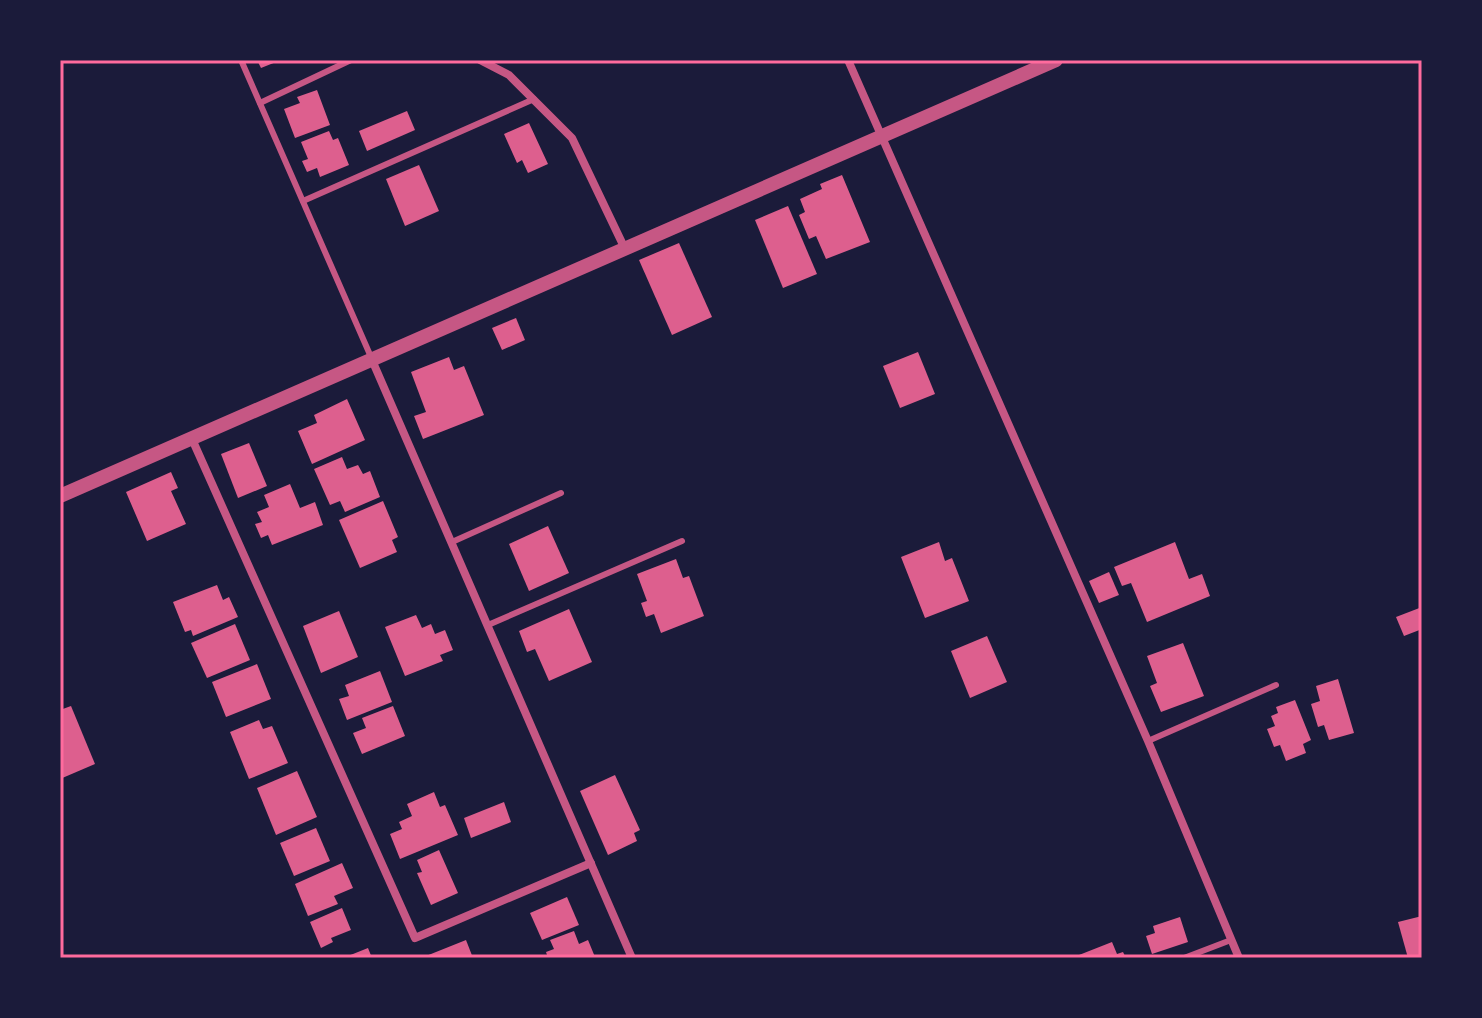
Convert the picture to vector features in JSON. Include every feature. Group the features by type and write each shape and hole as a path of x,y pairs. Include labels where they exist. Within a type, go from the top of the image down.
{"street":[{"path":"480,60 509,75 572,138 625,249"},
{"path":"848,60 1148,741 1239,958"},
{"path":"60,496 1056,60"},
{"path":"372,360 632,958"},
{"path":"192,439 415,938 591,863"}],"lane":[{"path":"241,60 372,360"},
{"path":"260,103 351,60"},
{"path":"303,201 534,99"},
{"path":"452,542 561,493"},
{"path":"488,625 682,541"},
{"path":"1148,741 1276,685"},
{"path":"1184,958 1231,940"}],"building":[{"path":"257,60 281,60 261,68"},
{"path":"317,90 330,125 295,138 284,109 300,103 297,97"},
{"path":"407,111 415,130 367,151 359,131"},
{"path":"529,123 548,164 528,173 522,160 517,163 504,134"},
{"path":"329,131 333,140 338,138 349,165 320,177 317,168 307,172 302,161 308,159 301,142"},
{"path":"419,165 439,211 405,226 386,179"},
{"path":"842,175 870,242 826,259 816,236 809,239 799,215 805,212 800,199 822,189 820,184"},
{"path":"788,206 817,274 783,288 755,220"},
{"path":"679,243 712,317 672,335 639,260"},
{"path":"516,318 525,340 502,350 492,328"},
{"path":"918,352 935,394 900,408 883,366"},
{"path":"449,357 454,370 464,366 484,415 423,439 414,416 426,412 411,372"},
{"path":"347,399 365,440 312,464 298,431 317,423 314,415"},
{"path":"249,443 267,486 238,498 221,454"},
{"path":"342,457 347,469 358,465 363,474 370,471 380,497 345,512 340,501 330,505 314,469"},
{"path":"171,472 178,488 171,491 186,524 147,541 126,492"},
{"path":"290,484 300,508 315,502 323,525 272,545 268,535 261,538 255,524 262,522 257,512 269,507 264,495"},
{"path":"383,501 398,537 392,540 397,552 360,568 339,520"},
{"path":"548,526 569,573 529,591 509,544"},
{"path":"939,542 945,561 952,558 969,601 925,618 901,557"},
{"path":"1175,542 1189,579 1202,574 1210,596 1147,622 1131,583 1122,586 1114,567"},
{"path":"676,559 683,578 689,576 704,616 661,633 654,614 646,617 641,603 647,601 637,574"},
{"path":"1109,572 1119,595 1099,603 1089,581"},
{"path":"217,585 223,600 229,597 238,617 193,636 191,630 185,632 173,602"},
{"path":"1422,607 1422,629 1404,636 1396,617"},
{"path":"569,609 592,662 549,681 535,649 527,652 519,631"},
{"path":"339,611 358,657 321,673 303,626"},
{"path":"416,615 422,628 431,624 435,634 445,630 453,650 440,655 443,661 405,676 385,627"},
{"path":"235,624 250,660 207,678 191,643"},
{"path":"987,636 1007,682 970,698 951,651"},
{"path":"1183,643 1204,696 1161,712 1150,686 1157,683 1147,656"},
{"path":"257,664 271,699 226,717 212,682"},
{"path":"380,671 392,702 347,720 339,699 349,696 345,685"},
{"path":"1338,679 1354,733 1329,740 1324,725 1318,727 1311,704 1320,701 1316,686"},
{"path":"1295,700 1311,740 1303,744 1306,753 1286,761 1280,745 1274,747 1267,729 1275,726 1271,716 1278,713 1276,707"},
{"path":"71,706 95,764 60,779 60,710"},
{"path":"393,706 405,736 362,754 353,733 366,728 362,718"},
{"path":"259,720 263,729 272,726 288,763 249,779 230,732"},
{"path":"297,771 317,817 276,835 257,788"},
{"path":"615,775 640,830 634,833 637,841 608,855 580,791"},
{"path":"434,792 440,807 445,805 458,835 400,859 390,834 402,829 399,822 412,816 407,804"},
{"path":"504,802 511,822 471,838 464,818"},
{"path":"316,828 330,861 294,876 280,843"},
{"path":"439,850 458,893 431,905 417,873 422,872 417,860"},
{"path":"342,863 353,888 334,896 338,904 308,916 295,884"},
{"path":"567,897 579,925 542,940 530,913"},
{"path":"342,908 351,930 331,938 333,942 321,948 310,922"},
{"path":"1422,916 1422,958 1408,958 1398,922"},
{"path":"1180,917 1188,942 1152,954 1146,936 1155,933 1153,926"},
{"path":"574,931 579,944 588,940 595,957 548,958 546,952 554,949 550,940"},
{"path":"466,940 473,958 421,958"},
{"path":"1112,942 1117,954 1123,952 1126,958 1080,958 1079,955"},
{"path":"368,948 372,958 343,958"}]}
